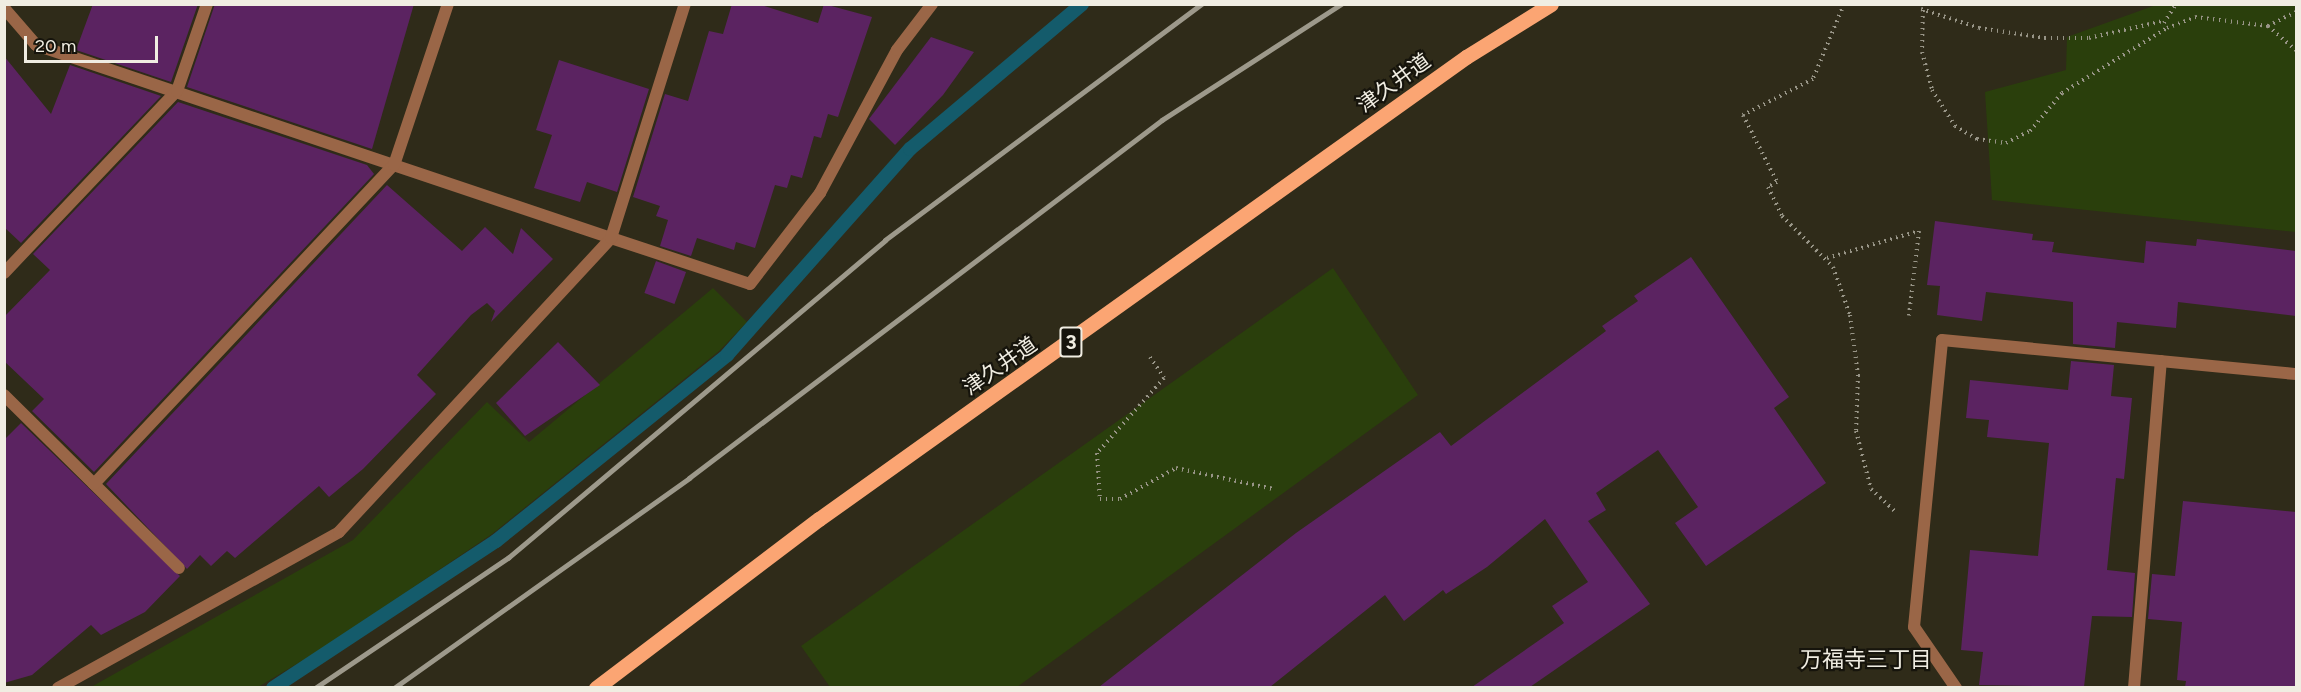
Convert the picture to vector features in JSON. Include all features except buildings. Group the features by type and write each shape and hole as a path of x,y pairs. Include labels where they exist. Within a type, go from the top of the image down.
{"main road":[{"name":"津久井道","path":"596,687 819,519 1466,57 1551,4"}],"street":[{"path":"4,273 177,92 207,4"},
{"path":"94,484 394,165 448,4"},
{"path":"58,687 339,532 611,238 685,4"},
{"path":"4,8 36,45 750,284 820,193 897,50 932,4"},
{"path":"1956,687 1914,627 1925,537 1942,340 2296,374"},
{"path":"2134,687 2161,361"},
{"path":"4,395 179,568"}],"path":[{"path":"1844,4 1813,79 1743,115 1777,182 1768,186 1782,216 1827,258 1850,315 1858,375 1856,431 1871,489 1925,537"},
{"path":"2176,4 2163,21 2089,38 2045,38 1979,28 1922,7 1922,52 1932,90 1955,126 1977,139 2006,143 2030,131 2062,93 2167,28 2195,17 2268,26 2296,50"},
{"path":"2268,26 2296,12"},
{"path":"2163,21 2167,28"},
{"path":"1827,258 1919,231 1909,315"},
{"path":"1150,357 1164,378 1097,453 1100,499 1120,500 1176,468 1274,489"}],"green space":[{"path":"2156,5 2296,5 2296,232 1992,200 1985,92 2066,70 2067,37"},
{"path":"1333,268 1418,395 1017,687 830,687 801,646"},
{"path":"713,288 747,322 719,351 492,534 325,647 258,687 91,687 353,540 487,402 529,442"}],"waterway":[{"path":"273,688 496,541 727,355 910,149 1082,4"}],"railway":[{"path":"315,688 508,558 885,240 1202,4"},
{"path":"394,688 689,478 1162,120 1341,4"}],"district":[{"name":"万福寺三丁目","path":"1866,660"}]}
